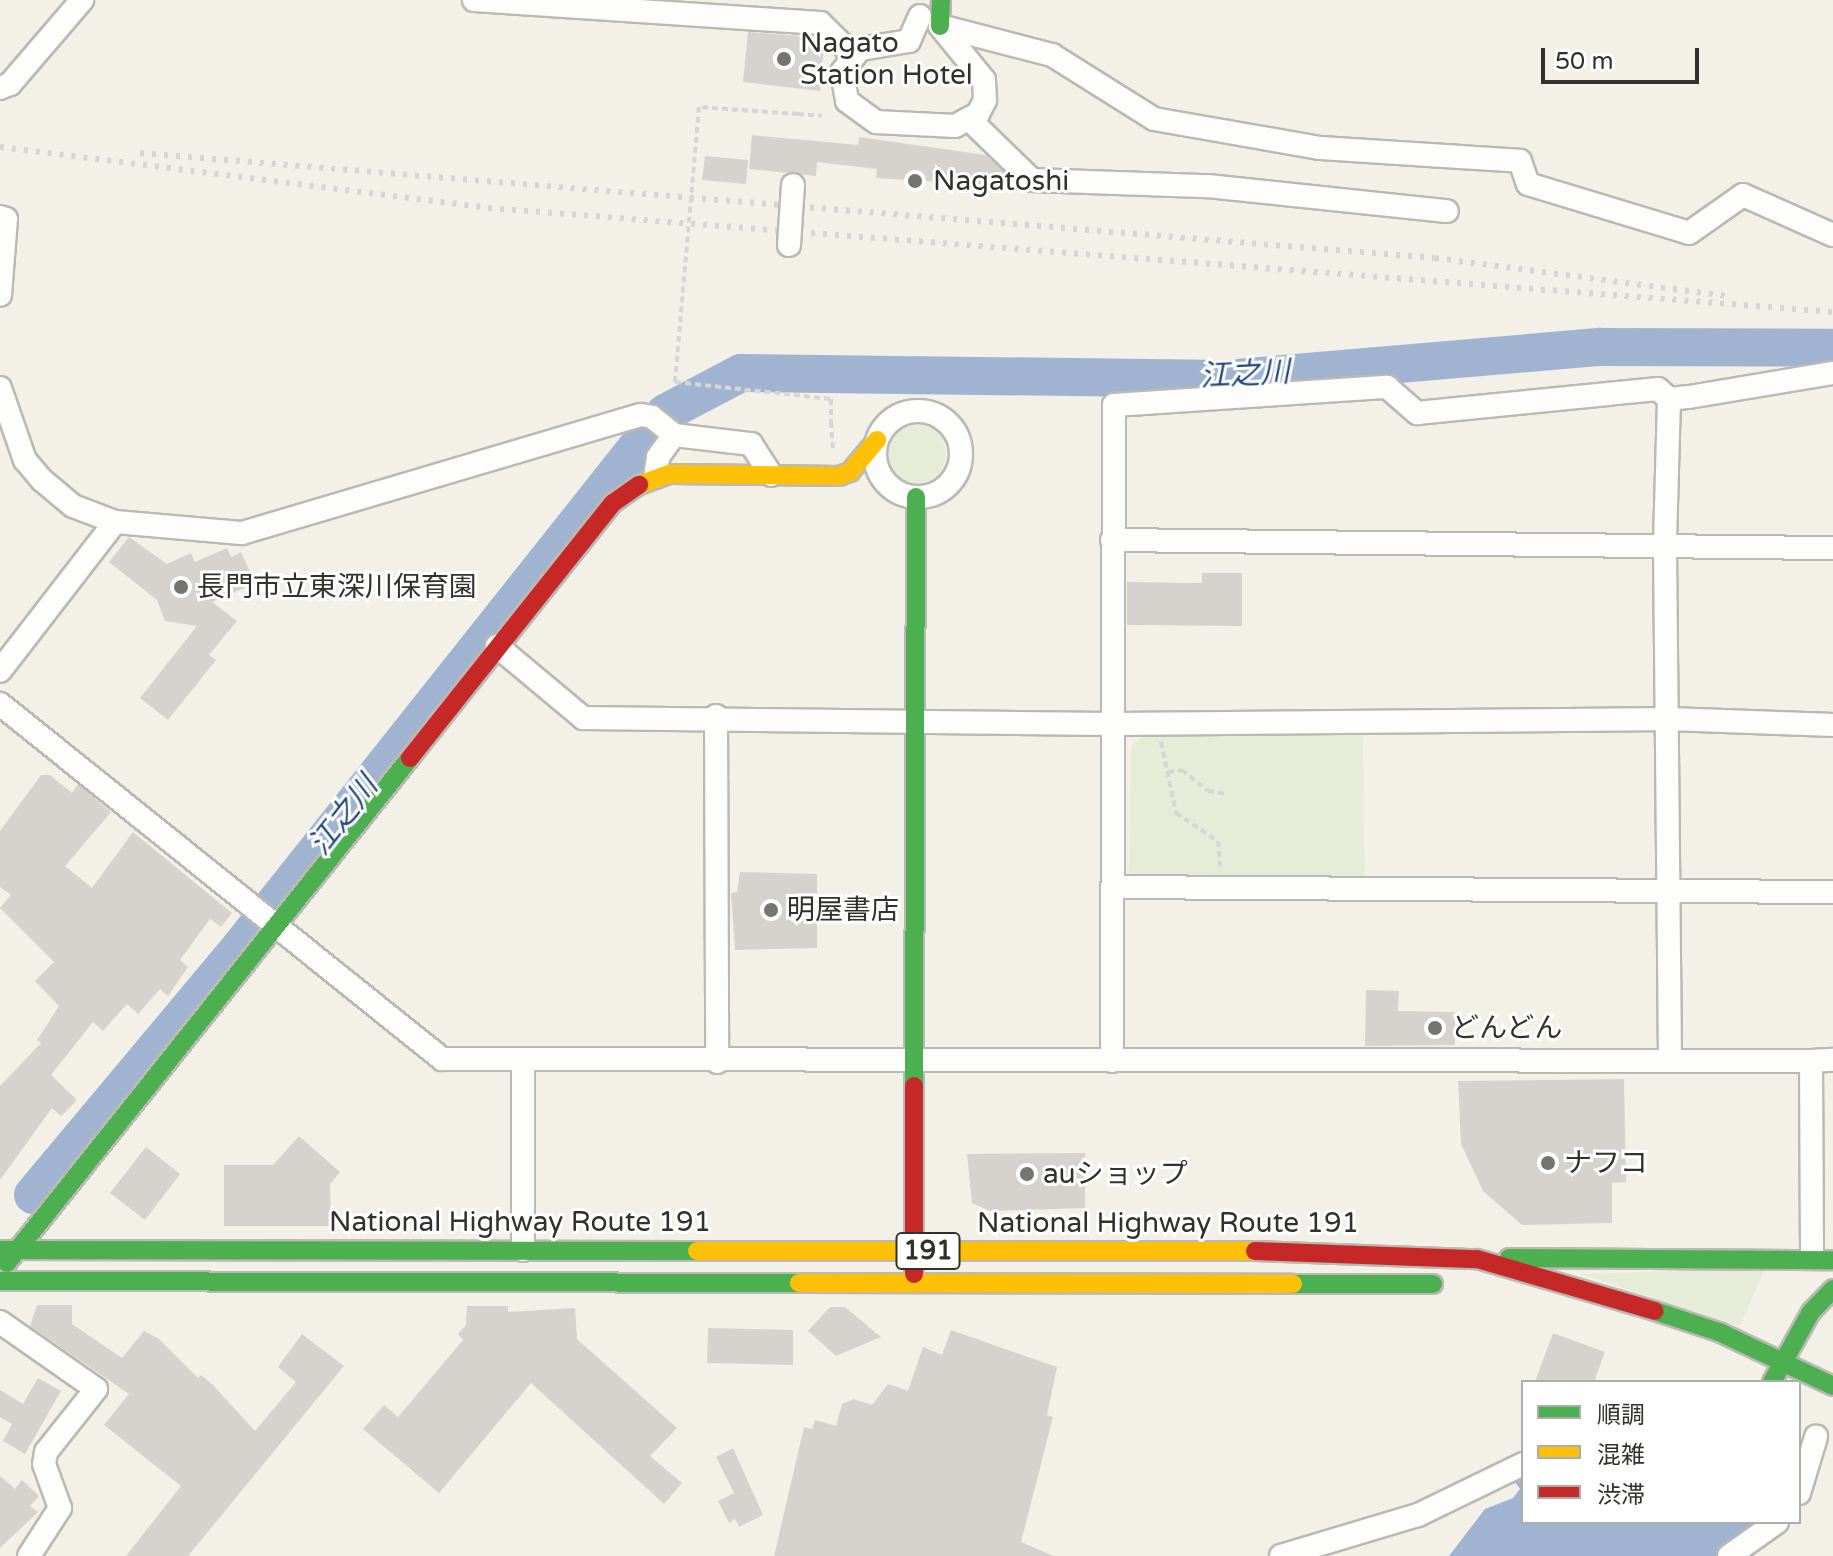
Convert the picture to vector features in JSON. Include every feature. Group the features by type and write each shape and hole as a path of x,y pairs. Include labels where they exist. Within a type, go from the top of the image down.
{"main road":[{"path":"927,14 941,0"},
{"path":"0,1281 6,1250 278,927 613,503 655,477 839,476 850,472 877,440"},
{"path":"914,1281 917,1063 916,497"},
{"name":"National Highway Route 191","path":"6,1250 1359,1251 1477,1259 1637,1304 1784,1360 1833,1386"},
{"path":"1477,1259 1823,1259"},
{"name":"National Highway Route 191","path":"0,1281 1448,1284"},
{"path":"1776,1380 1811,1312 1833,1289"},
{"path":"1531,1296 1675,1339"},
{"path":"1746,1367 1774,1380"},
{"path":"1801,1391 1831,1406"}],"street":[{"path":"0,88 10,84 82,0"},
{"path":"474,0 820,23 852,54"},
{"path":"927,14 984,80 985,100 970,120 955,126 876,122 861,114 847,101 840,81 852,54 869,45 909,41 927,14"},
{"path":"927,14 1052,55 1154,119 1321,148 1520,161 1528,184 1689,233 1743,195 1833,235"},
{"path":"970,120 1032,180 1208,186 1447,211"},
{"path":"789,245 793,185"},
{"path":"0,217 6,219 0,295"},
{"path":"1669,399 1833,373"},
{"path":"1112,1061 1114,405 1387,387 1417,413 1658,389 1669,399 1665,546 1670,1058"},
{"path":"0,388 25,460 73,506 115,522 242,533 641,415 652,417 674,435 751,444 771,475"},
{"path":"907,412 931,413 951,427 961,449 956,473 940,491 916,497 884,480 875,458 877,440 887,424 907,412"},
{"path":"655,477 658,457 674,435"},
{"path":"0,671 115,522"},
{"path":"1112,540 1833,548"},
{"path":"497,646 583,718 716,716 1115,724 1669,719 1833,725"},
{"path":"0,704 442,1059 917,1063 1670,1058 1822,1060 1823,1259"},
{"path":"716,716 717,1062"},
{"path":"1114,887 1833,892"},
{"path":"523,1059 523,1250"},
{"path":"0,1322 96,1389 46,1452 44,1464 60,1508 29,1556"},
{"path":"1801,1487 1816,1440"},
{"path":"1281,1556 1418,1515 1521,1465"},
{"path":"1729,1556 1774,1524"}],"path":[{"path":"822,116 699,107 675,382 831,399 833,452"},
{"path":"1161,724 1162,758 1176,813 1218,841 1220,888"},
{"path":"1168,772 1182,770 1208,791 1226,794"}],"green space":[{"path":"917,425 928,427 937,434 944,443 944,465 937,474 928,481 917,483 906,481 897,474 890,465 888,454 890,443 897,434 906,427"},
{"path":"1363,735 1365,876 1139,878 1129,872 1131,746 1142,737"},
{"path":"1765,1268 1740,1326 1581,1274"}],"water":[{"path":"1521,1477 1521,1524 1762,1524 1722,1556 1449,1556 1485,1509 1513,1498 1520,1489 1514,1481"}],"building":[{"name":"Nagato Station Hotel","path":"748,32 814,37 824,47 820,91 743,82"},
{"path":"752,135 858,145 859,137 986,155 1007,175 1006,186 876,178 877,169 817,162 816,176 749,169"},
{"path":"705,156 748,160 746,184 702,180"},
{"path":"129,537 167,564 191,553 195,562 227,548 231,557 241,552 255,583 212,602 237,621 209,655 216,660 168,720 140,698 197,626 165,621 157,600 109,562"},
{"path":"1202,573 1242,573 1242,626 1127,625 1127,582 1202,583"},
{"path":"41,775 50,775 72,793 78,784 111,812 65,866 92,888 133,832 232,913 221,927 210,919 180,960 188,967 168,996 160,989 138,1014 127,1004 103,1031 93,1022 51,1075 77,1100 61,1116 52,1108 0,1180 0,1086 41,1043 37,1040 59,1006 35,981 54,962 0,908 11,895 0,887 0,831"},
{"name":"明屋書店","path":"740,872 817,874 817,948 735,950 731,893 737,892"},
{"path":"1366,990 1399,991 1398,1011 1455,1012 1455,1045 1365,1046"},
{"name":"ナフコ","path":"1624,1079 1626,1182 1612,1183 1612,1223 1522,1225 1483,1191 1461,1144 1458,1081"},
{"path":"299,1136 340,1172 330,1184 331,1226 224,1226 224,1165 273,1165"},
{"path":"146,1147 180,1174 145,1220 110,1193"},
{"name":"auショップ","path":"1085,1153 1085,1208 990,1211 972,1203 967,1154"},
{"path":"37,1305 72,1305 72,1324 122,1358 144,1331 159,1339 198,1378 201,1375 213,1385 255,1431 296,1382 278,1367 302,1334 344,1366 188,1556 126,1556 181,1486 104,1425 129,1394 30,1326"},
{"path":"467,1306 508,1306 508,1312 575,1308 577,1339 677,1428 650,1456 682,1483 664,1504 531,1383 439,1493 363,1429 384,1405 398,1417 463,1340 458,1334 466,1325"},
{"path":"830,1307 845,1307 881,1337 836,1356 808,1331"},
{"path":"708,1328 793,1330 793,1365 707,1363"},
{"path":"951,1330 1057,1367 1047,1415 1053,1417 1021,1542 1054,1556 774,1556 804,1427 812,1429 815,1420 836,1426 842,1404 854,1399 872,1405 888,1384 908,1391 923,1347 942,1355"},
{"path":"1553,1333 1605,1352 1595,1380 1536,1380"},
{"path":"38,1378 61,1391 25,1454 3,1441 12,1424 0,1417 0,1390 23,1404"},
{"path":"733,1448 763,1515 739,1527 735,1519 729,1523 718,1501 734,1493 716,1457"},
{"path":"0,1476 15,1489 22,1480 39,1496 30,1506 38,1512 0,1548"}],"waterway":[{"name":"江之川","path":"665,413 741,373 1225,379 1601,347 1833,348"},
{"name":"江之川","path":"33,1195 241,946 649,432"}],"railway":[{"path":"0,147 488,208 1833,312"},
{"path":"140,153 1435,258 1729,296"}],"traffic: fast":[{"path":"940,26 941,0"},
{"path":"914,1086 916,497"},
{"path":"7,1263 410,758"},
{"path":"0,1250 697,1251"},
{"path":"1509,1258 1833,1260"},
{"path":"0,1281 799,1283"},
{"path":"1293,1284 1433,1284"},
{"path":"1773,1380 1811,1312 1833,1289"},
{"path":"1655,1311 1719,1332 1833,1386"}],"traffic: slow":[{"path":"639,485 669,474 839,476 850,472 877,440"},
{"path":"697,1251 1255,1251"},
{"path":"799,1283 1293,1284"}],"traffic: jam":[{"path":"410,758 613,503 639,485"},
{"path":"914,1086 914,1274"},
{"path":"1255,1251 1477,1259 1655,1311"}],"place":[{"name":"Nagato Station Hotel","path":"784,59"},
{"name":"Nagatoshi","path":"915,181"},
{"name":"長門市立東深川保育園","path":"181,587"},
{"name":"明屋書店","path":"771,910"},
{"name":"どんどん","path":"1435,1028"},
{"name":"ナフコ","path":"1548,1163"},
{"name":"auショップ","path":"1027,1174"}]}
